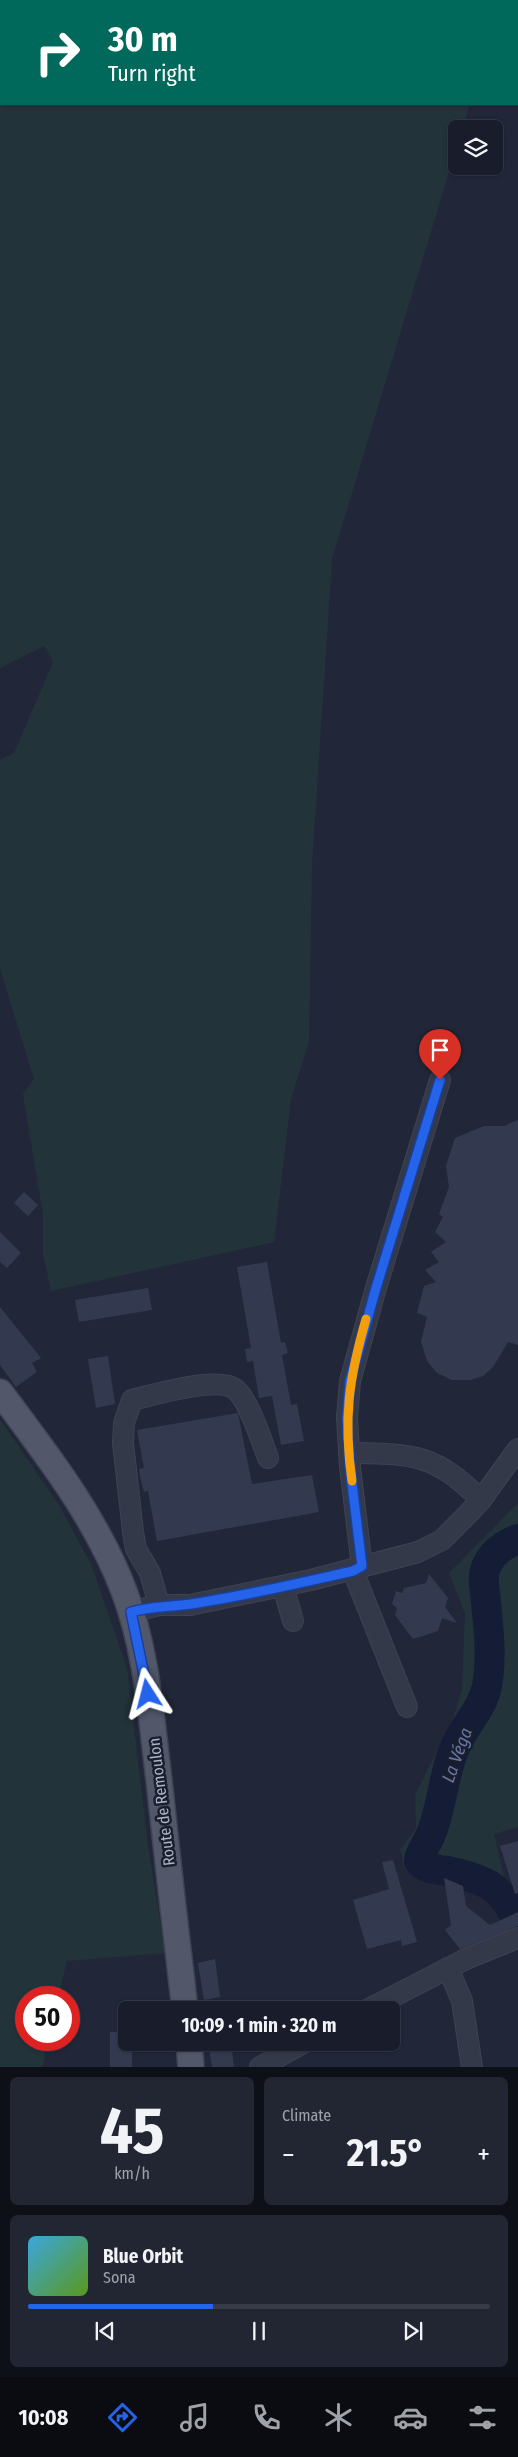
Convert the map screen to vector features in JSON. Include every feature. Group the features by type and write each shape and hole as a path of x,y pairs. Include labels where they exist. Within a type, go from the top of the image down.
{"main road":[{"name":"Route de Remoulon","path":"0,1392 71,1488 97,1531 124,1590 131,1612 146,1676 184,2001"},
{"path":"189,2051 191,2067"}],"street":[{"path":"407,1708 358,1569 347,1418 350,1381 356,1355 440,1080"},
{"path":"159,1605 150,1573 136,1549 133,1532 123,1443 124,1423 132,1400 188,1387 222,1385 235,1389 250,1413 268,1458"},
{"path":"131,1612 159,1605 190,1604 283,1586 358,1569 418,1552 442,1540 481,1500 518,1448"},
{"path":"349,1453 408,1456 433,1463 460,1479 481,1500"},
{"path":"283,1586 293,1621"},
{"path":"384,2001 448,1968 513,1940"},
{"path":"448,1968 462,2001 472,2067"},
{"path":"260,2067 289,2051"}],"shaded area":[{"path":"0,105 470,105 465,120 448,120 448,175 332,559 312,865 309,1042 291,1099 274,1242 51,1291 43,1253 43,1214 23,1094 34,1079 0,969 0,760 14,753 53,662 44,646 0,668"},
{"path":"0,1419 60,1507 91,1564 127,1668 148,1846 165,1953 67,1961 61,1986 15,1986 15,2051 45,2051 43,2067 0,2067"},
{"path":"518,1503 518,1827 494,1834 507,1890 491,1877 446,1862 434,1881 406,1871 400,1850 416,1828 415,1795 453,1719 462,1689 465,1614 449,1573"}],"building":[{"path":"518,1120 518,1345 508,1342 493,1367 483,1376 470,1380 452,1380 437,1373 427,1361 421,1342 427,1317 417,1313 424,1286 436,1282 425,1270 439,1262 431,1252 446,1242 435,1232 443,1217 439,1214 449,1187 446,1166 455,1138 484,1126 504,1126"},
{"path":"24,1192 38,1205 28,1216 14,1203"},
{"path":"0,1232 21,1253 7,1268 0,1262"},
{"path":"267,1262 281,1343 285,1342 288,1353 282,1355 291,1405 297,1404 304,1441 281,1445 272,1396 259,1398 253,1361 247,1362 245,1349 251,1348 237,1267"},
{"path":"148,1288 152,1310 79,1322 75,1300"},
{"path":"0,1307 41,1358 32,1363 37,1372 16,1387 0,1365"},
{"path":"108,1356 115,1404 96,1408 88,1359"},
{"path":"238,1413 252,1484 312,1475 319,1512 157,1541 148,1491 144,1492 140,1476 139,1469 144,1468 137,1430"},
{"path":"429,1574 448,1598 445,1607 457,1623 442,1618 438,1631 413,1639 395,1615 397,1608 392,1604 396,1591 402,1593 404,1588 426,1583"},
{"path":"518,1841 518,1893 515,1894 500,1846"},
{"path":"393,1860 417,1942 402,1946 401,1940 367,1949 353,1900 389,1889 382,1862"},
{"path":"444,1878 463,1886 466,1906 490,1925 518,1912 518,1926 460,1949 445,1930 451,1925"},
{"path":"215,1959 220,1997 204,2000 198,1963"},
{"path":"110,2032 118,2032 118,2051 132,2051 132,2067 110,2067"},
{"path":"209,2051 232,2051 234,2067 212,2067"}],"waterway":[{"name":"La Véga","path":"518,1539 498,1550 486,1568 484,1583 489,1648 487,1686 482,1701 452,1754 435,1823 419,1861 428,1868 472,1877 492,1887 506,1901 518,1924"}],"slow traffic":[{"path":"352,1481 347,1418 350,1381 366,1319"}],"route":[{"path":"148,1694 146,1676 131,1612 159,1605 190,1604 237,1595 353,1571 362,1566 358,1519 350,1467 347,1418 350,1381 356,1355 426,1120 440,1080"}]}
